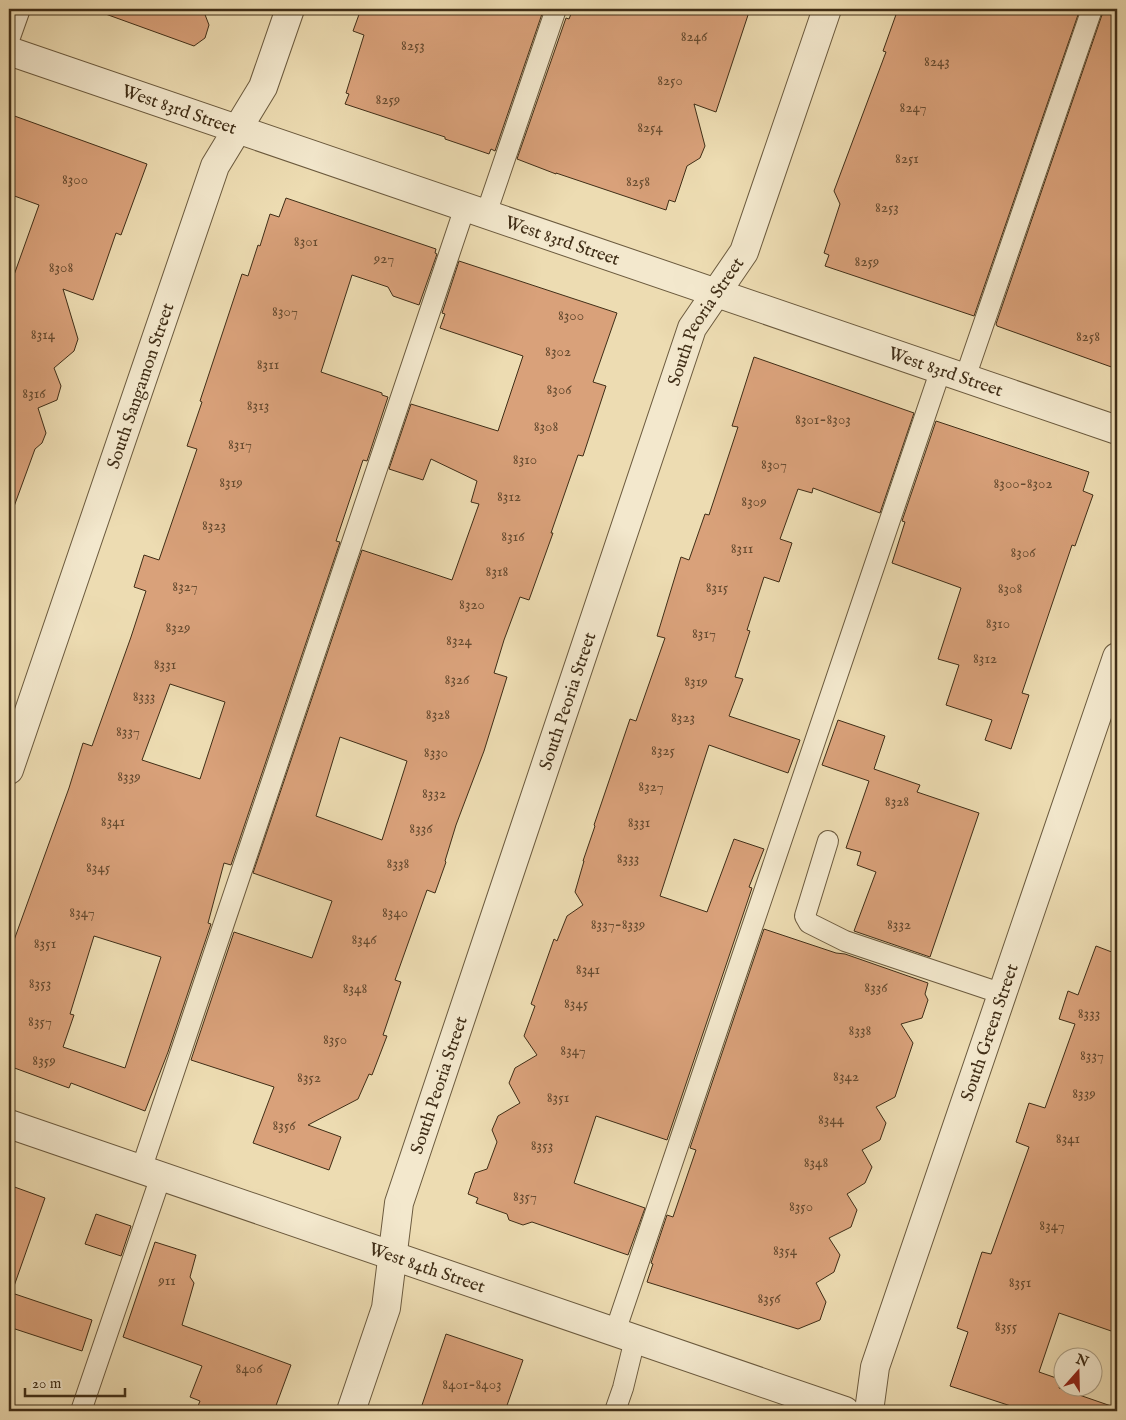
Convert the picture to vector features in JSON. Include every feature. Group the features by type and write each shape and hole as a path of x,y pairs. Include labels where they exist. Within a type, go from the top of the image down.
{"street":[{"name":"South Sangamon Street","path":"9,770 215,166 263,87 290,9"},
{"name":"South Peoria Street","path":"351,1411 386,1308 399,1203 682,357 692,328 744,252 827,9"},
{"name":"West 83rd Street","path":"9,51 1117,430"},
{"name":"South Green Street","path":"870,1411 875,1367 1117,657"},
{"name":"West 84th Street","path":"9,1124 845,1411"}],"lane":[{"path":"9,40 20,9"},
{"path":"81,1411 151,1173 476,211 556,9"},
{"path":"615,1411 623,1388 625,1336 953,374 1092,9"},
{"path":"828,841 804,916 809,923 845,941 1003,994"}],"building":[{"path":"100,9 195,9 204,12 209,25 205,38 194,46 100,12"},
{"path":"361,9 537,9 543,11 495,151 491,149 489,154 445,139 445,137 345,104 349,94 346,93 364,35 353,31"},
{"path":"573,9 750,9 716,112 694,104 705,146 700,158 687,166 675,202 669,200 666,210 556,174 517,159 566,18 569,19"},
{"path":"898,9 1080,9 974,316 825,266 829,255 824,253 840,204 834,191 886,52 883,51"},
{"path":"1104,9 1117,9 1117,369 997,326 996,324"},
{"path":"9,114 147,164 121,235 116,233 93,300 63,289 78,339 74,351 54,368 61,386 57,400 38,408 46,433 42,443 35,449 12,512 9,511 9,289 39,205 9,194"},
{"path":"286,198 436,249 435,253 437,254 419,305 393,296 388,287 352,275 321,372 382,393 382,395 388,397 367,461 363,460 336,541 340,542 231,865 224,863 208,923 211,924 168,1052 145,1111 71,1083 69,1088 9,1066 9,954 69,788 83,743 92,746 131,637 146,591 134,587 144,555 159,560 197,449 187,446 242,274 248,276 270,214 279,217","holes":["170,684 225,702 200,779 142,760","94,936 161,957 125,1068 63,1047 74,1015 70,1014"]},
{"path":"459,261 617,313 593,382 606,386 583,456 578,455 529,600 520,597 504,640 494,673 507,677 484,751 456,825 435,893 427,890 395,980 401,982 383,1035 387,1036 372,1075 369,1074 358,1099 308,1125 341,1137 329,1170 253,1143 274,1087 191,1060 234,932 312,958 332,901 253,873 362,550 452,580 479,504 471,502 477,481 431,459 423,480 389,469 411,404 498,431 523,356 440,328 445,314 442,313","holes":["340,737 407,761 382,840 316,816"]},
{"path":"754,357 914,413 880,513 813,488 812,493 798,489 780,539 792,543 779,582 764,577 747,630 750,631 735,677 743,679 729,716 800,740 788,773 709,745 660,896 707,912 734,839 764,849 749,887 752,888 667,1140 596,1116 574,1183 645,1208 628,1255 532,1222 523,1225 509,1220 507,1214 476,1203 478,1198 468,1194 475,1173 487,1169 497,1142 492,1130 498,1116 520,1103 509,1083 515,1068 537,1055 524,1036 535,1006 531,1004 554,939 557,941 567,916 583,905 575,892 594,825 630,719 636,721 665,638 657,636 681,557 689,560 705,514 709,515 738,427 732,426"},
{"path":"936,421 1089,472 1083,491 1093,495 1075,546 1072,545 1022,693 1029,695 1011,749 985,740 992,720 946,705 959,665 938,659 961,588 892,563 905,522 902,521"},
{"path":"838,720 885,736 874,769 920,785 917,792 979,813 930,957 854,931 876,872 857,865 861,852 846,848 869,781 822,765"},
{"path":"764,929 836,953 845,954 928,983 925,994 928,1000 922,1018 901,1024 913,1043 895,1097 876,1107 886,1123 880,1140 862,1150 872,1167 865,1183 847,1194 857,1210 851,1227 829,1238 840,1255 834,1272 816,1283 826,1302 820,1320 798,1329 647,1282 653,1264 651,1263 667,1215 673,1217 696,1150 690,1148"},
{"path":"1096,946 1117,954 1117,1333 1059,1313 1039,1372 1054,1377 1054,1398 1088,1398 1114,1407 1113,1411 1026,1411 950,1386 968,1332 957,1328 982,1252 991,1254 1029,1147 1016,1142 1029,1103 1045,1108 1075,1024 1059,1019 1068,991 1078,995"},
{"path":"9,1185 45,1198 13,1289 9,1288"},
{"path":"96,1214 131,1226 121,1256 85,1244"},
{"path":"155,1242 196,1255 190,1277 194,1283 182,1325 291,1365 274,1411 196,1411 200,1401 190,1397 202,1366 123,1337"},
{"path":"9,1292 92,1320 82,1351 9,1327"},
{"path":"446,1334 523,1360 505,1411 420,1411"}]}
